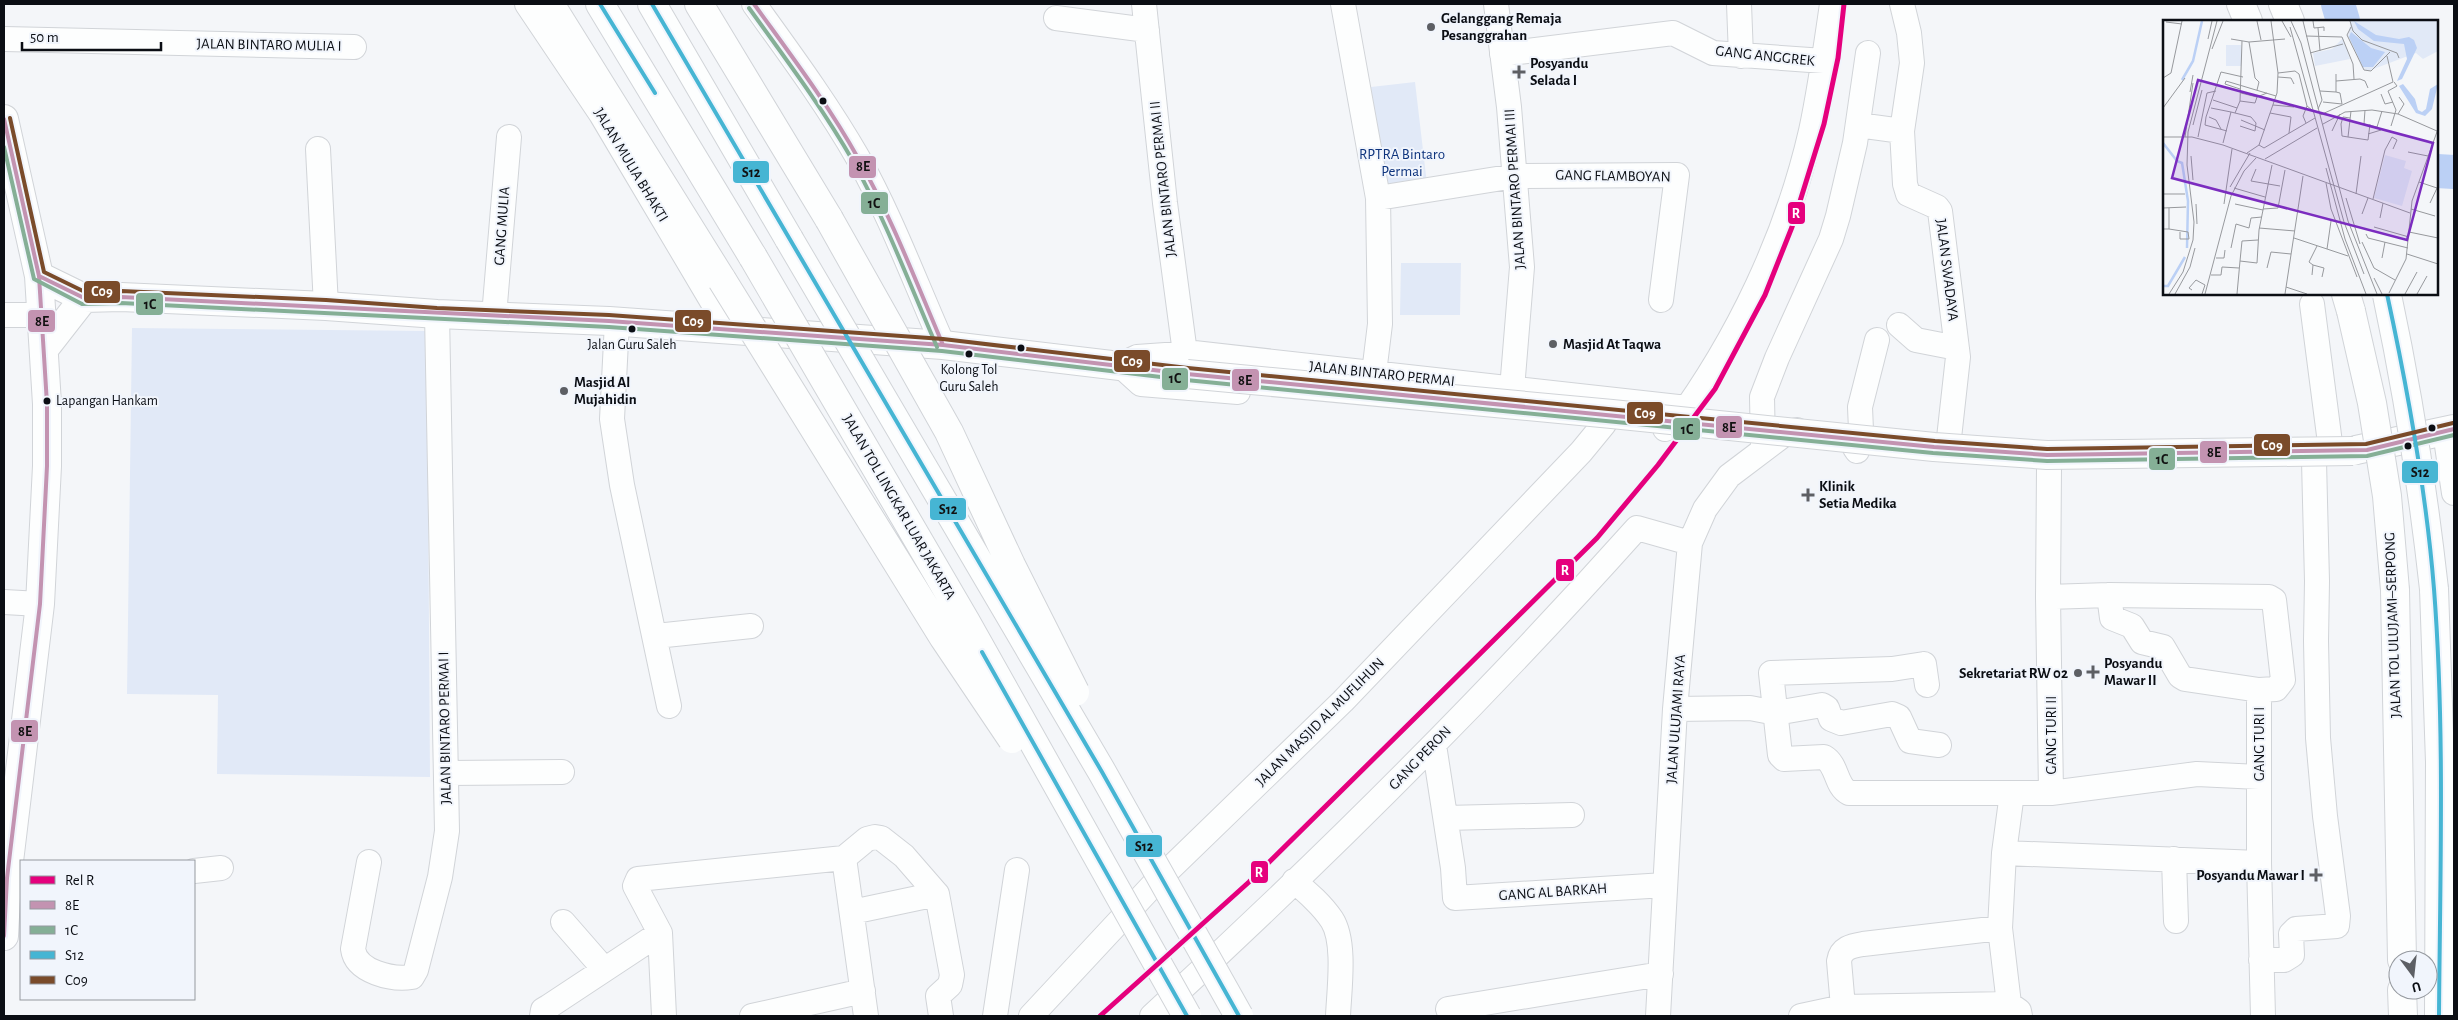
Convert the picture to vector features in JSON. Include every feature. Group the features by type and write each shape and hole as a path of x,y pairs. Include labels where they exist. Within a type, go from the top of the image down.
{"main road":[{"path":"550,4 944,638 1012,738 1066,804"},
{"name":"JALAN TOL LINGKAR LUAR JAKARTA","path":"600,4 753,257 962,614 1066,804 1186,1016"},
{"path":"652,4 1102,772 1239,1016"},
{"path":"699,4 829,219 949,432 1011,565 1086,713 1102,772"},
{"path":"2241,4 2248,20"},
{"path":"2283,4 2290,20"},
{"path":"4,119 39,276 45,348 47,466 40,604 14,878 4,936"},
{"name":"JALAN BINTARO PERMAI","path":"39,276 84,298 121,297 326,306 437,314 617,322 942,345 1120,365 1186,363"},
{"path":"2387,295 2409,402 2423,490 2434,589 2440,762 2439,1016"},
{"path":"45,348 84,298"},
{"name":"JALAN TOL ULUJAMI–SERPONG","path":"2348,302 2376,431 2386,496 2395,590 2402,950"},
{"path":"1186,363 1602,413 1934,447 2047,455 2350,448 2449,430"},
{"path":"2402,1000 2403,1016"}],"street":[{"name":"JALAN MULIA BHAKTI","path":"527,4 601,114 729,330"},
{"path":"754,4 826,105 858,159 885,213 942,345"},
{"name":"JALAN BINTARO PERMAI II","path":"1144,4 1164,203 1186,363"},
{"path":"1343,4 1378,198 1380,324 1374,373"},
{"name":"JALAN BINTARO PERMAI III","path":"1496,4 1509,107 1522,268 1512,381"},
{"path":"1739,4 1741,56"},
{"path":"1687,408 1717,363 1772,255 1810,132 1824,62 1832,4"},
{"name":"JALAN SWADAYA","path":"1902,4 1909,33 1912,63 1902,131 1906,190 1912,196 1937,207 1940,211 1958,357 1949,438"},
{"path":"1056,18 1147,30"},
{"name":"GANG ANGGREK","path":"1502,54 1673,34 1713,53 1824,62"},
{"name":"JALAN BINTARO MULIA I","path":"4,39 354,47"},
{"path":"1763,449 1762,397 1777,358 1831,239 1841,207 1858,125 1868,53"},
{"path":"1858,125 1902,131"},
{"name":"GANG MULIA","path":"494,316 509,137"},
{"path":"318,149 326,306"},
{"name":"GANG FLAMBOYAN","path":"1515,176 1677,174 1661,300"},
{"path":"1378,198 1515,176"},
{"path":"1763,449 1786,433 1802,428 1850,440 2050,468 2314,462 2354,458 2312,304"},
{"name":"JALAN BINTARO PERMAI I","path":"369,862 352,949 354,956 357,962 370,970 394,978 412,976 416,970 440,877 447,831 437,314"},
{"path":"4,315 43,315"},
{"path":"617,322 612,419 622,485 656,636 669,706"},
{"path":"1899,325 1916,340 1957,348"},
{"path":"1850,440 1877,340"},
{"name":"JALAN BINTARO PERMAI","path":"1120,365 1142,384 1668,429 1674,426 1687,408 1560,394 1512,381 1186,363"},
{"path":"1558,420 1564,416 1568,408 1567,401 1560,394"},
{"path":"1762,397 1786,433"},
{"name":"JALAN MASJID AL MUFLIHUN","path":"1031,1016 1153,885 1343,701 1581,452 1604,424"},
{"path":"2449,430 2454,492"},
{"path":"1763,449 1850,440 1949,438 2350,448"},
{"name":"JALAN ULUJAMI RAYA","path":"1658,1016 1675,709 1690,543 1705,508 1729,476 1763,449"},
{"path":"2261,960 2284,960 2292,955 2291,934 2296,929 2337,926 2338,916 2325,816 2318,738 2314,462"},
{"name":"GANG TURI II","path":"1776,713 1782,758 1824,757 1829,760 1843,788 1849,793 2051,793 2048,598 2050,468"},
{"name":"GANG PERON","path":"1152,1016 1434,745 1637,528 1690,543"},
{"path":"2109,595 2113,618 2132,626 2142,642 2162,647 2177,674 2185,679 2259,690"},
{"name":"GANG TURI I","path":"2048,598 2109,595 2272,598 2275,602 2283,680 2276,689 2259,690 2259,863 2263,1016"},
{"path":"4,602 40,604"},
{"path":"656,636 751,626"},
{"path":"1776,713 1771,673 1777,671 1892,669 1924,664 1927,685"},
{"path":"1675,709 1750,708 1776,713 1822,705 1827,708 1831,719 1841,723 1892,714 1900,717 1910,741 1939,745"},
{"path":"1434,745 1446,818 1572,815"},
{"path":"446,773 562,772"},
{"path":"2051,793 2197,774 2259,777"},
{"path":"1801,1016 1843,1007 2014,1010 2000,928 2004,853 2012,793"},
{"name":"GANG AL BARKAH","path":"1446,818 1455,898 1665,885"},
{"path":"664,1016 660,933 635,886 636,882 642,877 844,858 867,840 875,837 881,838 904,856 937,894 952,975 950,985 938,996 941,1016"},
{"path":"2004,853 2259,863"},
{"path":"844,858 866,1016"},
{"path":"2174,859 2176,920"},
{"path":"195,871 221,868"},
{"path":"996,1016 1017,870"},
{"path":"1294,881 1313,898 1333,922 1340,946 1338,1016"},
{"path":"852,912 937,894"},
{"path":"563,922 604,969"},
{"path":"1843,1007 1839,961 1840,953 1845,948 1862,944 2000,928"},
{"path":"542,1016 543,1010 660,933"},
{"path":"1448,1009 1661,974"},
{"path":"752,1016 863,991"}],"green space":[{"name":"RPTRA Bintaro Permai","path":"1415,82 1427,184 1382,188 1371,87"},
{"path":"1401,263 1461,263 1460,315 1400,315"},
{"path":"132,328 427,331 430,777 217,774 218,695 127,694"}],"waterway":[{"path":"2338,4 2343,20"},
{"path":"2438,171 2454,172"}],"rail line":[{"name":"R","path":"1100,1016 1249,882 1597,538 1658,465 1715,389 1765,295 1792,227 1824,124 1838,58 1844,4"}],"transit line":[{"name":"S12","path":"600,4 655,93"},
{"name":"S12","path":"652,4 1102,772 1239,1016"},
{"name":"8E","path":"754,4 795,60 858,158 893,227 943,345"},
{"name":"1C","path":"749,8 816,102 853,161 887,230 937,347"},
{"name":"C09","path":"10,118 44,272 85,292 121,291 609,315 943,339 1188,368 1935,441 2047,449 2366,444 2453,423"},
{"name":"8E","path":"4,119 39,276 47,404 47,466 40,604 7,878 4,936"},
{"name":"1C","path":"4,147 34,279 82,304 121,303 609,327 942,351 1186,380 1933,453 2047,461 2367,456 2454,435"},
{"name":"8E","path":"39,276 84,298 121,297 609,321 943,345 1187,374 1934,447 2047,455 2367,450 2454,429"},
{"name":"S12","path":"2387,295 2415,440 2431,552 2434,589 2441,749 2439,1016"},
{"name":"S12","path":"982,652 1187,1016"}],"place":[{"name":"Gelanggang Remaja Pesanggrahan","path":"1431,27"},
{"name":"Posyandu Selada I","path":"1519,72"},
{"name":"Jalan Guru Saleh","path":"632,329"},
{"name":"Masjid At Taqwa","path":"1553,344"},
{"name":"Kolong Tol Guru Saleh","path":"969,354"},
{"name":"Masjid Al Mujahidin","path":"564,391"},
{"name":"Lapangan Hankam","path":"47,401"},
{"name":"Klinik Setia Medika","path":"1808,495"},
{"name":"Posyandu Mawar II","path":"2093,672"},
{"name":"Sekretariat RW 02","path":"2078,673"},
{"name":"Posyandu Mawar I","path":"2316,875"}]}
